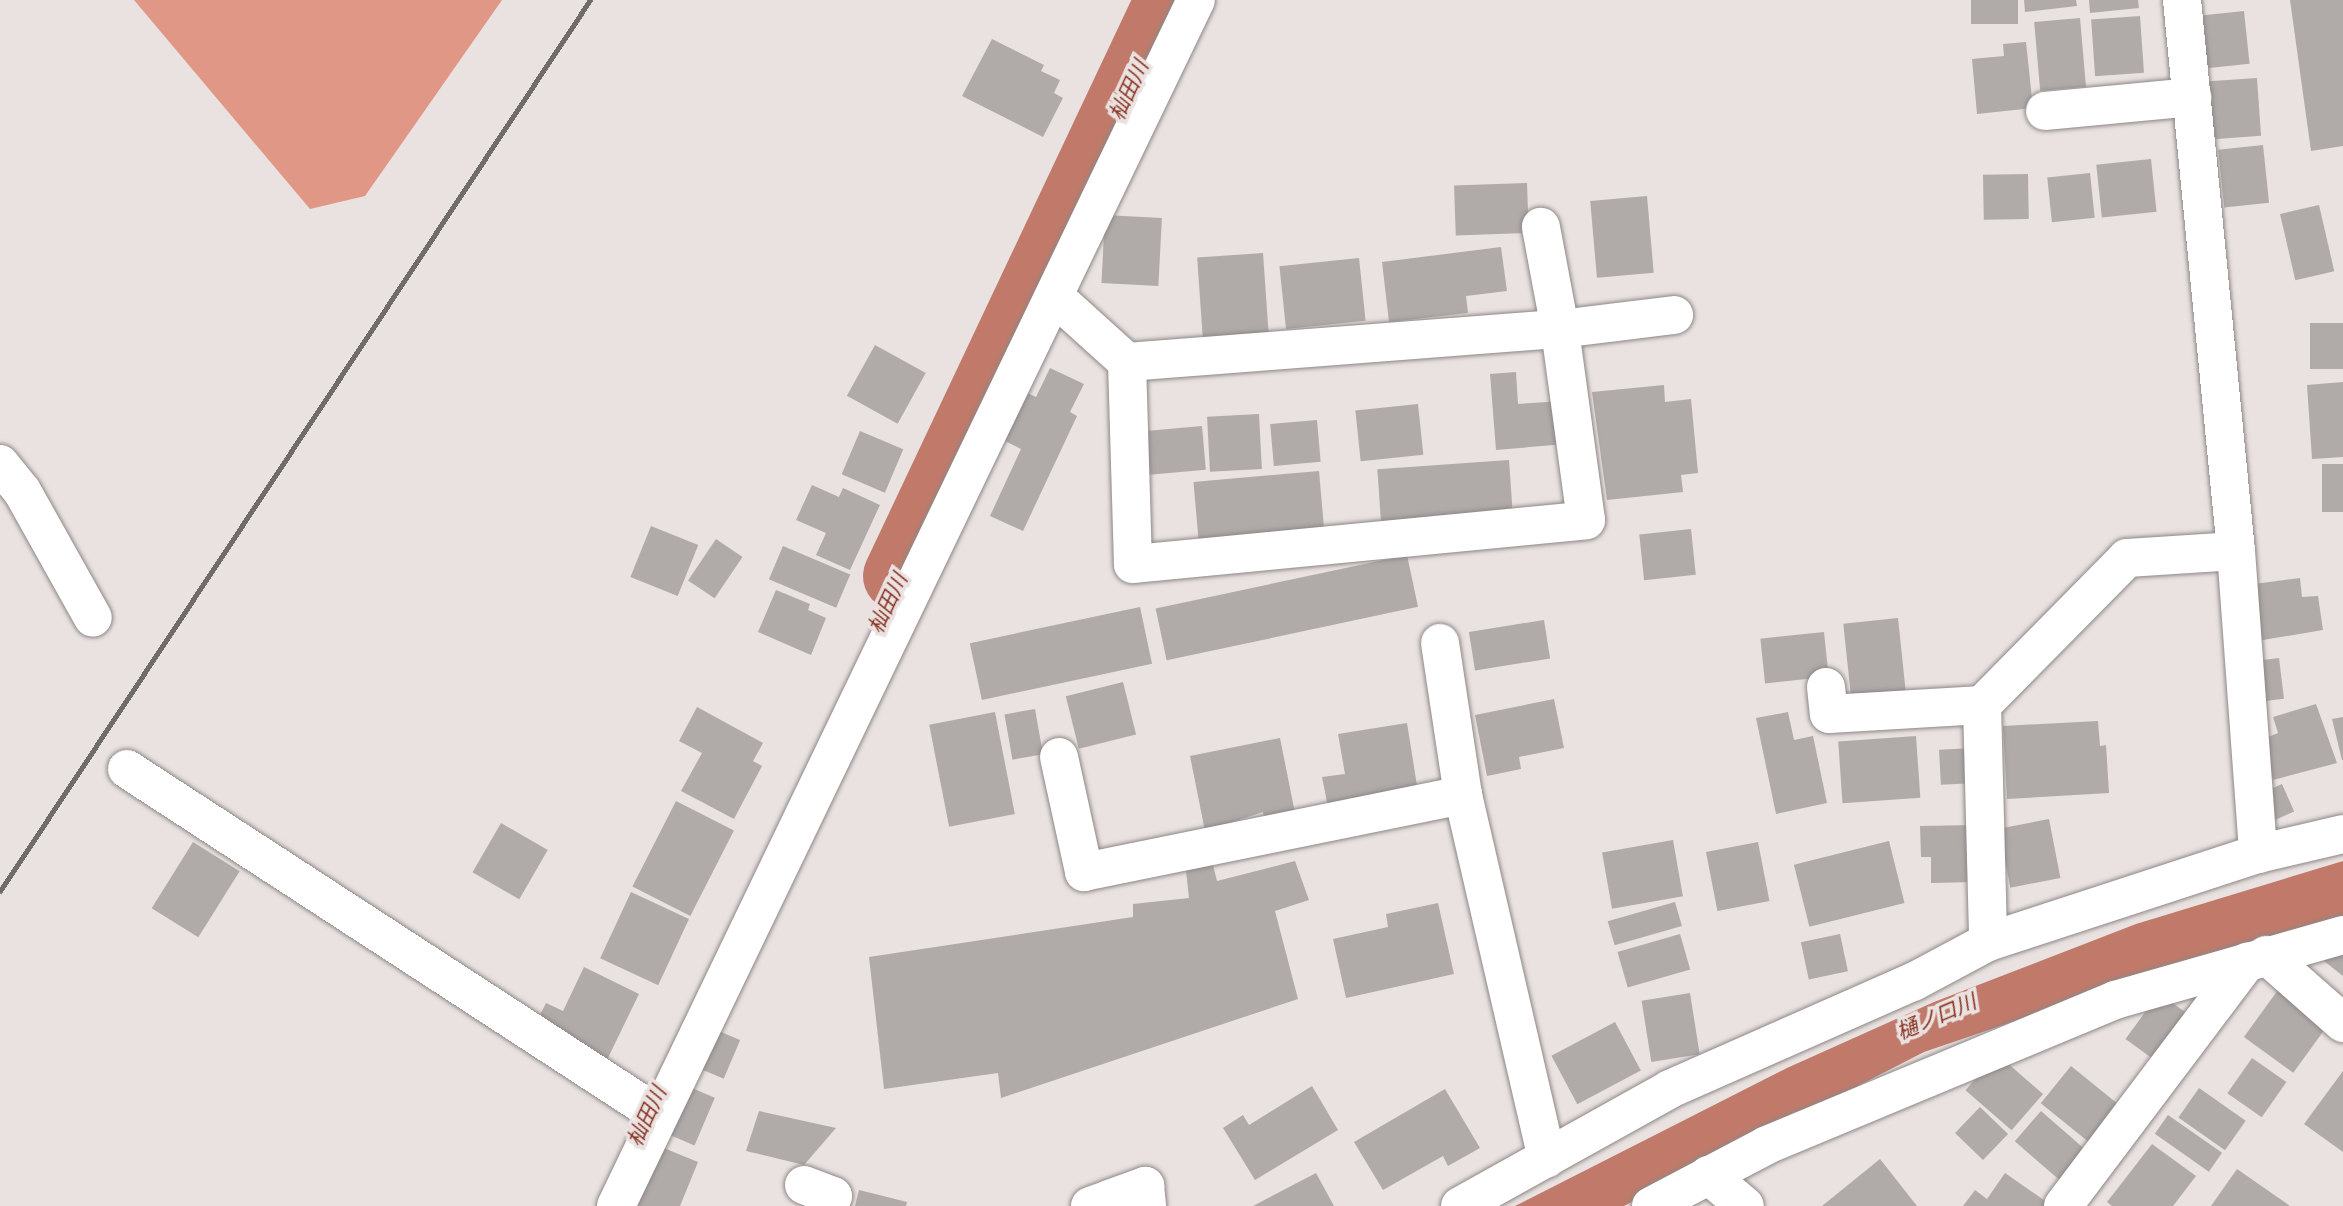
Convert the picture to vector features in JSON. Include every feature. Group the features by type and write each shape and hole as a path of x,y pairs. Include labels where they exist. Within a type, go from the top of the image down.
{"street":[{"path":"616,1206 657,1114 1055,297 1196,0"},
{"path":"2182,0 2236,551 2258,854"},
{"path":"2045,111 2192,97"},
{"path":"1055,297 1127,362 1133,564 1586,520 1560,329 1541,227"},
{"path":"1127,362 1560,329 1674,315"},
{"path":"0,464 22,491 93,618"},
{"path":"1826,687 1829,714 1982,705 2127,558 2236,551"},
{"path":"1440,643 1463,795 1547,1158"},
{"path":"1982,705 1988,942"},
{"path":"1059,757 1084,872 1463,795"},
{"path":"127,769 657,1114"},
{"path":"1460,1206 1671,1089 1913,982 1988,942 2258,854 2343,834"},
{"path":"1651,1206 1793,1134 2115,1000 2343,935"},
{"path":"2257,958 2343,1023"},
{"path":"2063,1206 2257,958"},
{"path":"1708,1175 1745,1206"},
{"path":"1090,1206 1144,1186 1147,1206"}],"shaded area":[{"path":"134,0 502,0 365,196 310,209"}],"water":[{"name":"樋ノ口川","path":"2343,861 2343,919 2218,952 1924,1052 1624,1206 1515,1206 1787,1068 1934,1002 2136,924"}],"building":[{"path":"1971,0 2018,0 2018,24 1971,24"},
{"path":"2024,0 2076,0 2077,6 2025,12"},
{"path":"2089,0 2138,0 2139,8 2090,13"},
{"path":"2290,0 2343,0 2343,146 2311,151"},
{"path":"2244,11 2250,64 2200,69 2194,16"},
{"path":"2140,16 2144,73 2095,76 2091,19"},
{"path":"2080,18 2086,87 2040,91 2034,22"},
{"path":"992,39 1044,65 1041,71 1060,80 1054,93 1063,98 1043,137 962,96"},
{"path":"2026,42 2033,108 1977,114 1972,59 2004,56 2003,44"},
{"path":"2257,78 2261,136 2213,139 2209,81"},
{"path":"2263,145 2269,203 2224,207 2218,150"},
{"path":"2151,159 2157,212 2102,217 2096,165"},
{"path":"2090,173 2095,218 2052,222 2047,177"},
{"path":"2028,174 2029,219 1984,220 1983,175"},
{"path":"1527,183 1529,233 1456,236 1454,186"},
{"path":"1647,196 1654,273 1597,278 1590,201"},
{"path":"2319,205 2334,271 2295,280 2280,214"},
{"path":"1105,215 1162,218 1158,286 1101,283"},
{"path":"1501,247 1507,291 1466,296 1468,313 1389,322 1382,262"},
{"path":"1263,253 1269,343 1203,347 1197,258"},
{"path":"1359,258 1366,321 1286,329 1279,266"},
{"path":"2310,323 2343,323 2343,369 2310,369"},
{"path":"875,345 926,373 898,424 847,396"},
{"path":"1050,368 1084,384 1070,412 1077,416 1023,531 990,516 1021,449 999,438 1021,390 1036,397"},
{"path":"1516,372 1518,404 1562,401 1565,444 1496,450 1490,374"},
{"path":"2343,382 2343,457 2312,459 2307,385"},
{"path":"1664,385 1665,402 1691,399 1698,473 1681,475 1683,492 1607,500 1592,392"},
{"path":"1418,404 1423,455 1361,461 1355,411"},
{"path":"1259,414 1262,469 1210,472 1207,417"},
{"path":"1317,420 1321,462 1274,466 1270,424"},
{"path":"1202,426 1206,470 1141,475 1137,432"},
{"path":"860,431 903,449 885,493 842,474"},
{"path":"1509,460 1513,517 1381,526 1377,469"},
{"path":"2322,464 2343,464 2343,512 2322,512"},
{"path":"1319,471 1324,530 1199,541 1193,482"},
{"path":"812,485 839,497 843,488 880,505 850,570 816,555 826,533 796,520"},
{"path":"651,526 698,545 678,596 630,577"},
{"path":"1691,529 1696,575 1644,580 1639,534"},
{"path":"716,539 743,557 715,598 688,580"},
{"path":"783,546 850,575 836,608 769,579"},
{"path":"1407,555 1418,607 1167,660 1156,608"},
{"path":"2300,578 2302,597 2318,596 2323,630 2251,642 2247,585"},
{"path":"776,590 810,604 808,610 826,618 811,655 758,632"},
{"path":"1140,607 1152,664 982,700 970,643"},
{"path":"1898,618 1906,695 1851,700 1843,624"},
{"path":"1544,620 1550,659 1475,670 1469,632"},
{"path":"1824,632 1829,677 1765,683 1760,639"},
{"path":"2279,658 2284,699 2253,702 2248,662"},
{"path":"1123,682 1136,734 1079,749 1066,696"},
{"path":"1554,699 1564,748 1519,757 1521,769 1487,776 1475,715"},
{"path":"2316,704 2337,763 2273,780 2261,740 2278,733 2273,717"},
{"path":"697,707 763,743 753,761 762,766 734,819 681,791 702,753 679,741"},
{"path":"1035,709 1043,754 1012,760 1004,714"},
{"path":"995,712 1015,814 949,827 929,725"},
{"path":"1788,712 1794,740 1813,736 1827,803 1776,814 1756,718"},
{"path":"2343,717 2343,760 2342,760 2332,719"},
{"path":"2098,721 2100,746 2106,745 2109,793 2007,799 2003,726"},
{"path":"1407,723 1418,792 1328,807 1322,777 1345,774 1338,734"},
{"path":"1916,736 1920,798 1843,803 1838,741"},
{"path":"1280,738 1295,813 1264,819 1263,812 1205,831 1190,756"},
{"path":"1974,748 1976,783 1941,785 1939,750"},
{"path":"2282,784 2294,811 2270,822 2258,795"},
{"path":"676,801 734,831 690,916 632,887"},
{"path":"2049,819 2060,878 2010,888 1999,829"},
{"path":"501,823 548,850 519,899 472,872"},
{"path":"1974,825 1975,882 1931,883 1931,857 1921,857 1920,826"},
{"path":"1673,840 1683,896 1612,909 1602,853"},
{"path":"1889,841 1904,903 1809,927 1794,865"},
{"path":"193,842 240,871 198,937 152,908"},
{"path":"1758,842 1769,901 1717,911 1706,852"},
{"path":"1295,861 1309,900 1275,911 1298,999 1001,1098 998,1073 884,1089 869,957 1133,917 1133,904 1189,898 1186,871 1213,865 1217,881"},
{"path":"631,892 689,919 658,985 600,958"},
{"path":"1675,902 1682,926 1615,945 1608,921"},
{"path":"1438,903 1454,974 1346,998 1333,939 1388,927 1386,914"},
{"path":"1680,934 1690,970 1628,987 1618,952"},
{"path":"1840,934 1848,971 1809,979 1801,942"},
{"path":"2336,946 2343,951 2343,976 2324,961"},
{"path":"584,967 639,994 605,1064 533,1029 546,1003 563,1011"},
{"path":"2278,990 2327,1026 2293,1073 2244,1037"},
{"path":"1690,993 1700,1054 1651,1062 1642,1001"},
{"path":"2159,993 2187,1013 2153,1059 2125,1039"},
{"path":"1615,1022 1641,1071 1577,1104 1551,1056"},
{"path":"707,1026 740,1040 724,1079 691,1065"},
{"path":"1997,1054 2043,1094 2012,1130 1966,1090"},
{"path":"2252,1058 2286,1082 2262,1117 2227,1093"},
{"path":"2071,1066 2121,1106 2091,1144 2041,1103"},
{"path":"2343,1071 2343,1152 2304,1124"},
{"path":"678,1082 715,1098 695,1145 658,1130"},
{"path":"1312,1086 1338,1130 1255,1180 1223,1128 1243,1115 1249,1125"},
{"path":"2199,1088 2246,1121 2225,1150 2178,1117"},
{"path":"1445,1089 1480,1148 1448,1166 1443,1156 1383,1190 1354,1142"},
{"path":"1980,1107 2008,1134 1983,1160 1955,1133"},
{"path":"759,1111 836,1128 804,1165 746,1151"},
{"path":"2041,1111 2088,1152 2062,1182 2015,1141"},
{"path":"2168,1115 2222,1153 2209,1172 2155,1134"},
{"path":"654,1144 698,1162 680,1206 628,1206"},
{"path":"2152,1144 2196,1176 2173,1206 2112,1206 2107,1202"},
{"path":"1880,1159 1917,1206 1822,1206"},
{"path":"2237,1169 2290,1206 2211,1206"},
{"path":"1316,1173 1334,1206 1253,1206"},
{"path":"2005,1173 2048,1203 2046,1206 1963,1206 1975,1190 1987,1199"},
{"path":"859,1190 907,1202 906,1206 855,1206"}],"waterway":[{"name":"杣田川","path":"898,576 1170,0"}],"railway":[{"path":"0,891 590,0"}]}
